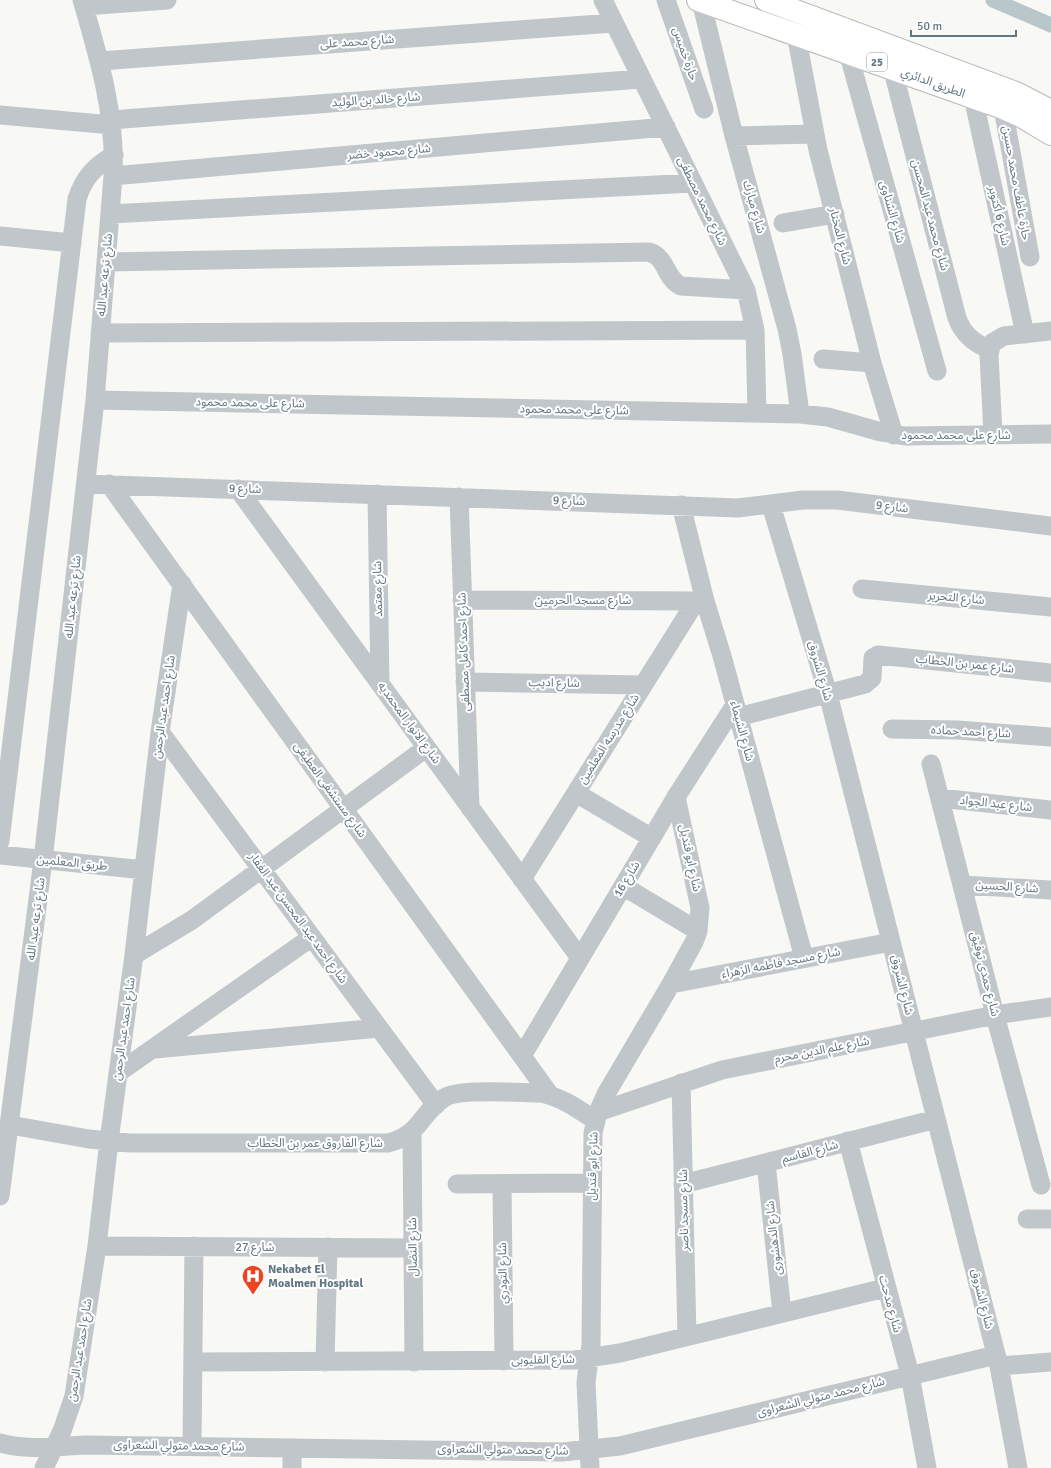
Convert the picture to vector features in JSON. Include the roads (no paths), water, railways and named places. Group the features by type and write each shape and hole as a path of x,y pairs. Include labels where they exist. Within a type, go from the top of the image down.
{"highway":[{"name":"الطريق الدائري","path":"766,0 1016,93 1051,111"},
{"name":"الطريق الدائري","path":"700,1 755,9 796,34 1003,108 1027,119 1051,134"}],"street":[{"path":"83,3 167,0"},
{"name":"شارع محمد مصطفى","path":"603,0 613,24 666,127 746,290 754,330 757,413"},
{"name":"حارة خميس","path":"666,0 704,109"},
{"name":"شارع مبارك","path":"700,1 734,136 787,329 800,414"},
{"name":"شارع ترعه عبد الله","path":"0,1196 44,860 86,484 95,400 113,176 114,155 112,123 100,61 83,3"},
{"name":"شارع محمد على","path":"100,61 613,24"},
{"name":"شارع المختار","path":"796,34 814,134 872,363 894,435"},
{"name":"شارع الشناوى","path":"848,52 937,371"},
{"name":"شارع محمد عبد المحسن","path":"892,68 957,318 960,326 969,337 980,346 989,349"},
{"name":"شارع خالد بن الوليد","path":"0,115 112,123 641,79"},
{"name":"شارع 6 أكتوبر","path":"973,97 1025,334"},
{"name":"حارة عاطف محمد حسين","path":"1003,108 1030,257"},
{"name":"شارع محمود خضر","path":"113,176 666,127"},
{"path":"734,136 814,134"},
{"path":"0,841 77,199 81,186 88,175 98,165 114,155"},
{"path":"110,214 694,183"},
{"path":"783,223 834,214"},
{"path":"0,236 72,243"},
{"path":"106,262 649,252 658,256 674,282 681,286 746,290"},
{"path":"100,334 754,330"},
{"path":"993,435 989,349 998,338 1051,331"},
{"path":"823,359 872,363"},
{"name":"شارع على محمد محمود","path":"95,400 800,414 835,418 894,435 1051,434"},
{"name":"شارع 9","path":"86,484 738,508 803,500 837,500 1051,526"},
{"name":"شارع مستشفى العطيفى","path":"109,484 550,1095"},
{"name":"شارع الانوار المحمديه","path":"238,489 580,958"},
{"name":"شارع معتمد","path":"377,494 380,684"},
{"name":"شارع احمد كامل مصطفى","path":"459,497 470,808"},
{"name":"شارع الشيماء","path":"681,505 700,601 737,711 804,958"},
{"name":"شارع الشروق","path":"771,505 828,694 997,1360 1018,1468"},
{"name":"شارع احمد عبد الرحمن","path":"44,1468 69,1413 74,1396 97,1246 109,1141 134,955 160,732 182,584"},
{"name":"شارع التحرير","path":"862,589 1051,607"},
{"name":"شارع مسجد الحرمين","path":"462,600 700,601"},
{"name":"شارع مدرسه المعلمين","path":"522,879 643,685 700,601"},
{"name":"شارع عمر بن الخطاب","path":"828,694 869,682 872,674 873,658 878,656 1051,673"},
{"name":"شارع اديب","path":"465,682 643,685"},
{"path":"737,711 828,694"},
{"name":"شارع 16","path":"522,1056 676,797 737,711"},
{"name":"شارع احمد حماده","path":"892,729 957,730 1051,737"},
{"name":"شارع احمد عبد المحسن عبد الغفار","path":"160,732 436,1105"},
{"path":"134,955 192,920 426,748"},
{"name":"شارع حمدى توفيق","path":"931,764 995,1015 1042,1156 1041,1185"},
{"path":"576,793 652,838"},
{"name":"شارع ابو قنديل","path":"590,1459 586,1382 590,1358 592,1145 597,1117 611,1086 671,984 694,942 698,931 700,908 676,797"},
{"name":"شارع عبد الجواد","path":"940,798 1051,810"},
{"name":"طريق المعلمين","path":"0,855 144,870"},
{"name":"شارع الحسين","path":"962,884 1051,890"},
{"path":"623,886 698,931"},
{"path":"118,1073 312,937"},
{"name":"شارع مسجد فاطمه الزهراء","path":"671,984 891,942"},
{"name":"شارع علم الدين محرم","path":"597,1117 681,1083 722,1070 995,1015 1051,1007"},
{"path":"154,1049 379,1028"},
{"name":"شارع مسجد ناصر","path":"681,1083 687,1336"},
{"name":"شارع الفاروق عمر بن الخطاب","path":"10,1124 109,1141 151,1144 388,1143 405,1137 412,1132 443,1098 458,1093 540,1093 550,1095 567,1102 597,1117"},
{"name":"شارع القاسم","path":"683,1184 936,1119"},
{"name":"شارع النضال","path":"412,1132 414,1362"},
{"name":"شارع مدحت","path":"848,1142 885,1288 910,1375 927,1468"},
{"name":"شارع الدهشورى","path":"766,1163 782,1313"},
{"path":"457,1184 592,1183"},
{"name":"شارع التودري","path":"502,1184 504,1361"},
{"path":"1027,1219 1051,1219"},
{"name":"شارع 27","path":"97,1246 413,1248"},
{"path":"192,1446 194,1246"},
{"path":"325,1362 328,1247"},
{"name":"شارع القليوبى","path":"193,1362 559,1361 590,1358 885,1288"},
{"name":"شارع محمد متولي الشعراوى","path":"0,1443 26,1448 86,1445 562,1452 590,1459 620,1446 910,1375 997,1360 1051,1362"},
{"path":"292,1448 292,1468"}],"waterway":[{"path":"993,0 1051,25"}],"place":[{"name":"Nekabet El Moalmen Hospital","path":"253,1296"}]}
